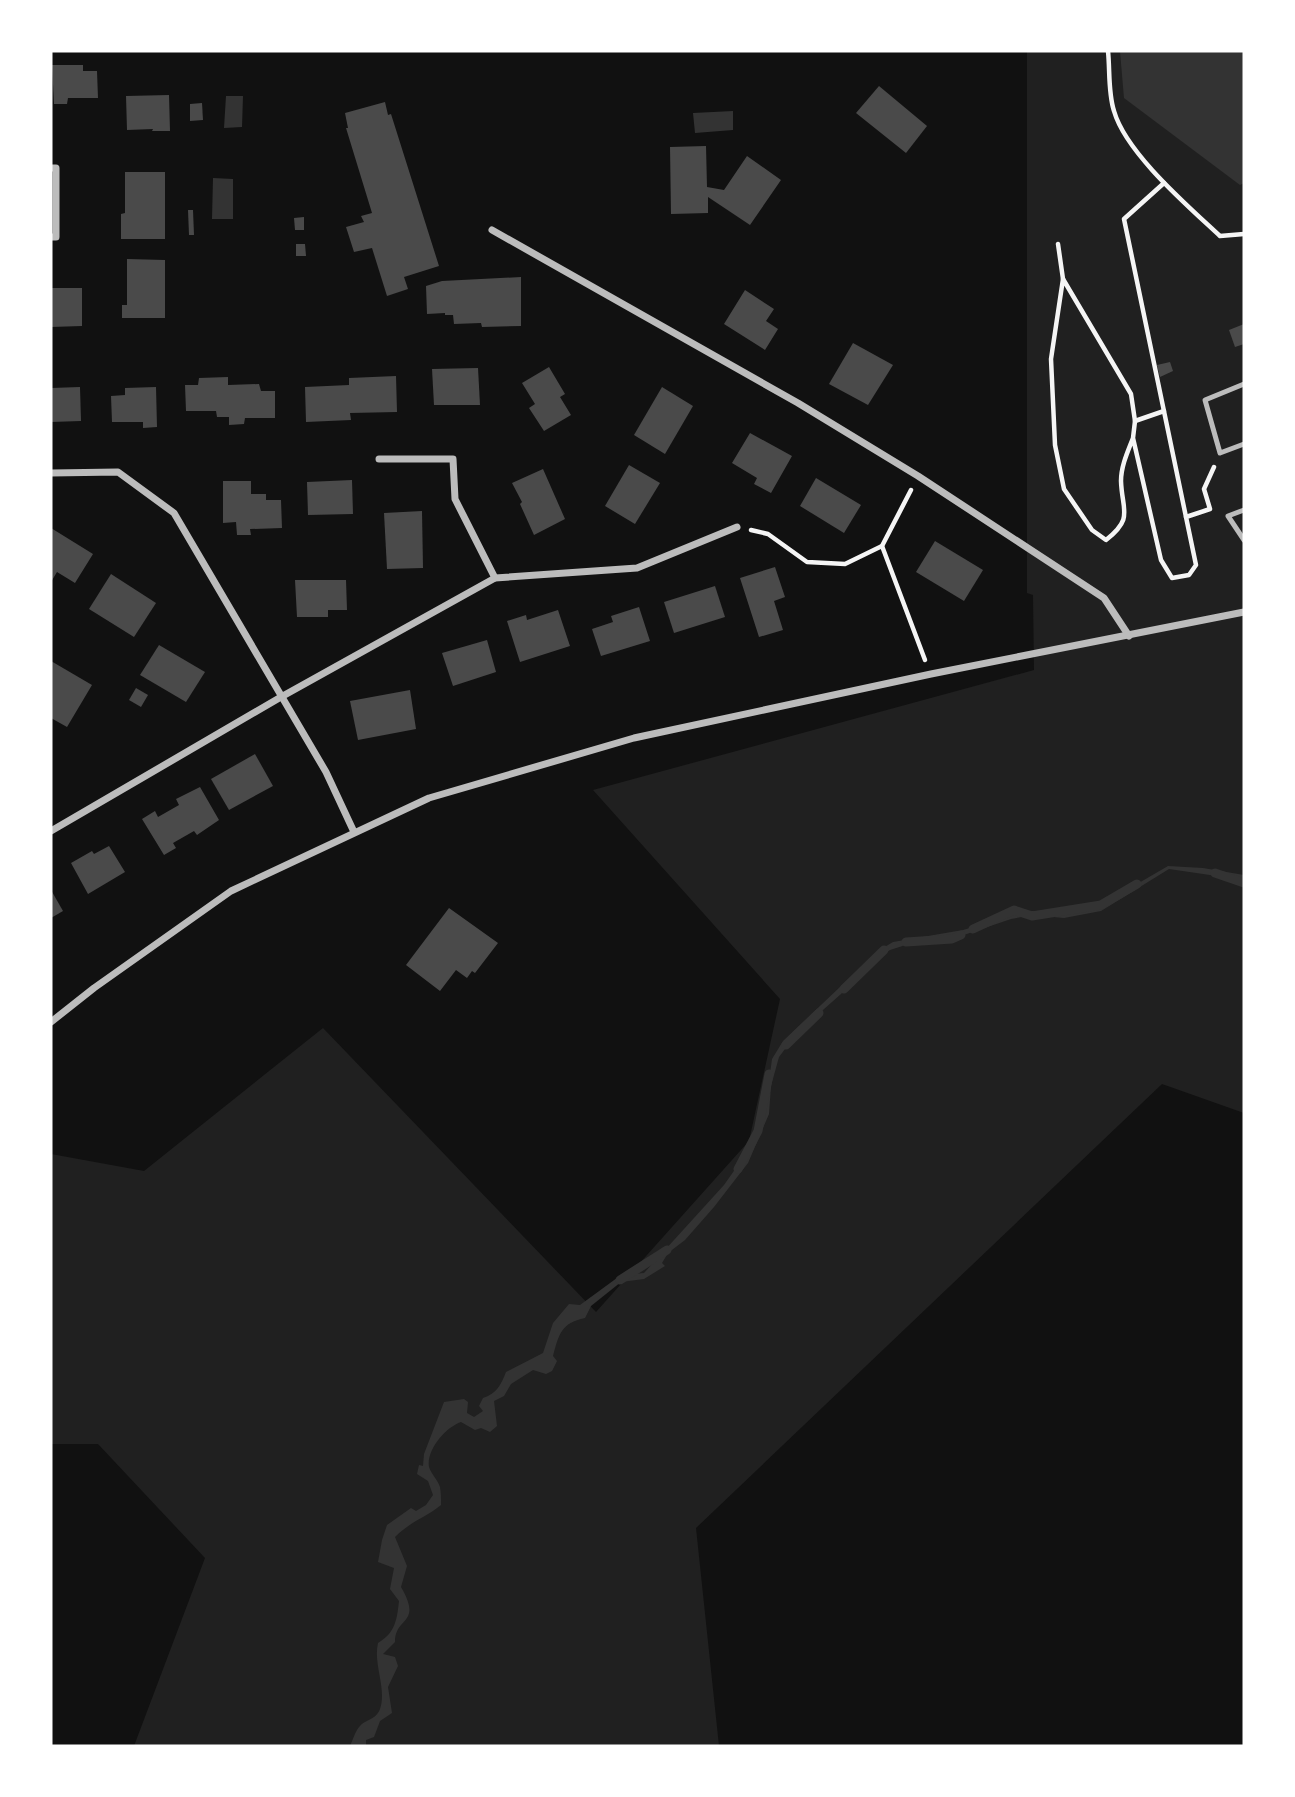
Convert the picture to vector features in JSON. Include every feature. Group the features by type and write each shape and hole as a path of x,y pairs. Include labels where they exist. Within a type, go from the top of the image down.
{"street":[{"path":"51,168 56,168 56,237 51,237"},
{"path":"492,230 798,402 918,477 1104,598 1129,636"},
{"path":"379,459 453,459 455,499 495,578"},
{"path":"51,473 118,472 174,513 326,772 354,832"},
{"path":"51,831 281,697 495,578 637,568 737,527"},
{"path":"51,1023 94,988 230,891 429,799 634,738 931,674 1244,612"}],"lane":[{"path":"1244,384 1205,400 1220,453 1244,444"},
{"path":"1244,510 1228,516 1244,540"}],"path":[{"path":"1108,51 1114,111 1129,138 1164,183 1220,236 1244,234"},
{"path":"1133,438 1161,560 1172,578 1189,575 1196,565 1124,219 1164,183"},
{"path":"1058,244 1063,279 1051,359 1055,445 1064,489 1092,530 1106,540 1119,529 1125,515 1121,481 1122,467 1133,438 1135,421 1131,394 1063,279"},
{"path":"1135,421 1164,411"},
{"path":"1186,517 1210,509 1204,489 1220,453"},
{"path":"737,527 768,534 807,562 845,564 882,546 918,477"},
{"path":"882,546 931,674"}],"shaded area":[{"path":"1027,51 1244,51 1244,1113 1162,1084 696,1528 719,1746 134,1746 205,1558 98,1444 51,1444 51,1154 144,1171 323,1028 596,1312 749,1141 780,999 593,790 1034,670 1033,595 1027,593"},
{"path":"1120,51 1244,51 1244,183 1240,185 1124,98"},
{"path":"226,96 243,96 242,127 224,128"},
{"path":"733,111 733,130 695,133 693,113"},
{"path":"213,178 233,179 233,219 212,219"},
{"path":"1168,866 1203,868 1244,875 1244,880 1169,869 1101,911 1064,918 1032,915 1011,919 952,939 918,941 890,950 868,963 841,994 797,1033 779,1057 771,1086 769,1114 748,1163 685,1240 668,1253 662,1263 665,1266 644,1279 621,1282 591,1306 585,1318 566,1326 557,1341 553,1356 557,1361 552,1371 546,1374 533,1370 511,1384 504,1396 494,1401 497,1426 490,1432 481,1428 475,1430 461,1422 443,1434 434,1447 429,1467 440,1487 441,1505 395,1537 407,1566 401,1587 407,1599 409,1614 396,1634 395,1642 383,1654 395,1657 398,1666 388,1687 392,1713 380,1721 374,1737 366,1740 366,1746 350,1746 358,1728 380,1709 382,1693 377,1660 378,1643 392,1630 397,1614 399,1601 390,1589 394,1568 378,1562 382,1540 387,1525 411,1508 416,1511 426,1505 433,1495 428,1481 417,1474 419,1465 423,1466 424,1454 444,1402 464,1399 468,1402 467,1413 474,1417 483,1411 479,1406 483,1398 498,1388 506,1372 543,1353 553,1323 569,1304 580,1305 621,1275 644,1273 724,1185 755,1141 765,1110 772,1059 783,1041 878,951 893,942 963,930 994,921 1014,910 1066,913 1101,905"}],"building":[{"path":"52,65 83,65 83,71 97,71 98,98 68,98 67,104 54,104"},
{"path":"879,86 927,126 906,153 856,113"},
{"path":"169,95 170,131 127,130 126,96"},
{"path":"385,102 439,266 404,277 408,289 387,296 372,248 354,252 346,227 364,222 361,216 372,213 346,128 345,113"},
{"path":"202,103 203,120 190,121 190,104"},
{"path":"706,146 707,187 724,190 747,156 781,180 750,225 708,197 708,213 671,214 670,147"},
{"path":"125,172 165,172 165,239 121,239 121,214 125,213"},
{"path":"188,210 193,210 194,235 189,235"},
{"path":"304,217 304,230 295,230 294,218"},
{"path":"296,244 305,244 306,256 296,256"},
{"path":"127,259 165,260 165,318 122,318 122,305 127,305"},
{"path":"521,277 521,326 482,327 481,323 454,324 453,315 427,314 426,286 442,281"},
{"path":"51,288 82,288 82,326 51,327"},
{"path":"745,290 774,309 766,321 778,329 765,350 724,324"},
{"path":"1244,324 1244,344 1235,347 1229,330"},
{"path":"853,343 893,365 868,405 829,384"},
{"path":"1170,362 1173,371 1160,377 1157,365"},
{"path":"549,367 565,394 560,397 571,415 544,431 529,408 535,404 522,383"},
{"path":"478,368 480,405 434,405 432,369"},
{"path":"396,376 397,412 350,413 351,420 306,422 305,387 349,385 349,378"},
{"path":"228,377 228,385 259,384 261,391 275,391 275,418 245,418 244,424 229,425 229,417 217,417 216,411 186,411 185,385 198,385 199,378"},
{"path":"80,387 81,421 51,422 51,388"},
{"path":"156,387 157,427 143,428 143,422 112,422 111,396 125,395 125,388"},
{"path":"662,387 693,406 665,454 634,435"},
{"path":"750,433 792,456 771,493 754,484 757,478 732,463"},
{"path":"629,465 660,483 635,524 605,506"},
{"path":"543,469 565,519 534,535 512,483"},
{"path":"816,478 861,505 844,533 800,506"},
{"path":"352,480 353,514 308,515 307,482"},
{"path":"223,481 251,481 251,494 266,494 266,500 281,500 282,528 250,529 251,535 237,535 236,522 223,523"},
{"path":"422,511 423,568 387,569 384,513"},
{"path":"51,528 93,554 75,583 57,572 51,582"},
{"path":"935,541 983,570 964,601 916,572"},
{"path":"775,567 785,597 774,601 783,630 759,637 740,578"},
{"path":"111,574 156,603 134,637 89,609"},
{"path":"295,580 346,580 347,610 328,610 328,617 297,617"},
{"path":"715,586 725,617 674,633 664,602"},
{"path":"639,607 650,641 601,656 592,629 613,622 611,616"},
{"path":"558,610 570,646 520,662 507,621 526,615 527,620"},
{"path":"487,640 496,672 453,686 442,653"},
{"path":"159,645 205,672 186,702 140,675"},
{"path":"51,661 92,685 67,727 51,718"},
{"path":"136,688 148,695 141,707 129,700"},
{"path":"410,690 416,729 358,740 350,701"},
{"path":"255,754 273,786 229,810 211,779"},
{"path":"200,787 219,820 197,835 194,831 173,843 176,848 164,855 142,819 155,811 158,817 179,805 176,799"},
{"path":"109,846 125,872 88,894 71,863 92,851 94,854"},
{"path":"51,890 63,911 51,918"},
{"path":"449,908 498,943 475,973 472,971 467,978 456,970 440,991 406,965"}],"waterway":[{"path":"1215,873 1244,883"},
{"path":"973,929 1014,910 1032,916 1101,905 1137,884"},
{"path":"906,942 952,939 961,935"},
{"path":"844,989 884,950"},
{"path":"786,1045 819,1013"},
{"path":"738,1169 758,1131 769,1074"},
{"path":"620,1280 667,1250"}]}
